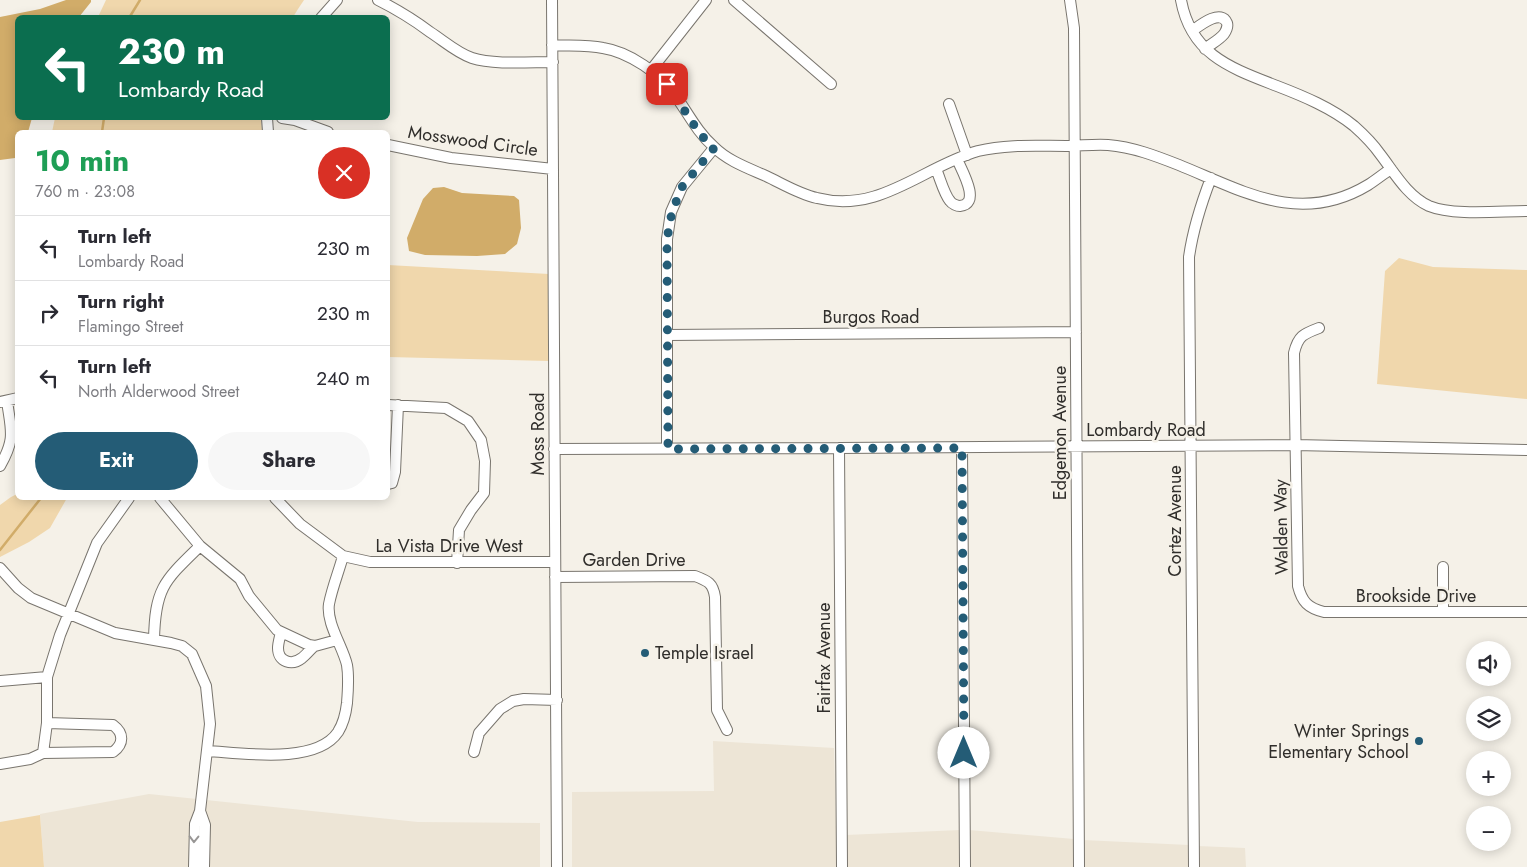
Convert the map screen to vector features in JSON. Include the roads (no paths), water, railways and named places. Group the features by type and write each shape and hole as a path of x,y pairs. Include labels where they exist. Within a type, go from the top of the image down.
{"street":[{"path":"324,15 337,0"},
{"path":"378,0 423,27 462,54 474,59 552,62"},
{"name":"Moss Road","path":"552,0 558,867"},
{"path":"651,70 706,0"},
{"path":"734,0 832,84"},
{"name":"Edgemon Avenue","path":"1070,0 1074,28 1079,867"},
{"path":"1181,0 1183,11 1192,31 1205,49 1222,63 1239,72 1294,93 1340,116 1369,141 1418,200 1440,210 1527,211"},
{"path":"1192,31 1211,18 1224,19 1227,23 1227,29 1223,35 1205,49"},
{"path":"552,46 606,48 651,70 667,84 700,134 714,148 731,160 799,192 836,202 876,197 962,157 1003,146 1106,145 1128,148 1164,159 1249,194 1273,202 1293,204 1312,204 1348,195 1368,186 1391,169"},
{"path":"936,169 950,202 961,206 967,203 970,199 970,191 949,104"},
{"path":"295,120 322,130"},
{"name":"Mosswood Circle","path":"390,145 460,159 553,168"},
{"path":"668,449 667,239 672,212 682,187 714,148"},
{"name":"Cortez Avenue","path":"1194,867 1190,257 1191,240 1199,209 1211,178"},
{"name":"Walden Way","path":"1307,606 1301,598 1298,586 1294,352 1297,342 1303,334 1319,328"},
{"name":"Burgos Road","path":"667,335 1076,332"},
{"path":"0,466 7,455 12,438 8,400"},
{"path":"390,483 395,472 393,405 446,408 468,421 481,440 486,461 484,493 459,530 457,563"},
{"name":"Lombardy Road","path":"554,449 1295,445 1527,450"},
{"name":"Fairfax Avenue","path":"838,448 842,867"},
{"path":"962,448 965,867"},
{"path":"43,753 47,723 47,677 60,634 96,543 128,500"},
{"path":"162,500 200,546 240,579 254,603 277,630 314,646 337,640"},
{"name":"La Vista Drive West","path":"277,500 300,524 343,556 370,562 555,562"},
{"path":"154,640 158,598 176,569 200,546"},
{"path":"208,751 278,754 309,752 329,742 338,732 346,712 348,694 346,664 337,640 329,605 343,556"},
{"path":"1443,567 1443,612"},
{"path":"0,568 18,588 31,598 115,633 182,646 192,654 206,686 210,724 200,811 195,824 194,867"},
{"name":"Garden Drive","path":"555,577 694,576 705,580 714,588 716,710 727,730"},
{"name":"Brookside Drive","path":"1307,606 1324,612 1527,612"},
{"path":"281,632 278,649 281,659 285,661 291,662 302,658 314,646"},
{"path":"0,680 47,677"},
{"path":"474,752 479,733 500,709 512,701 524,699 557,700"},
{"path":"0,764 30,759 43,753 113,752 122,742 120,732 113,725 47,723"},
{"path":"200,811 205,825 204,867"}],"waterway":[{"path":"131,15 140,0"},
{"path":"102,130 104,120"},
{"path":"0,550 39,500"}],"place":[{"name":"Temple Israel","path":"645,653"},
{"name":"Winter Springs Elementary School","path":"1419,741"}]}
